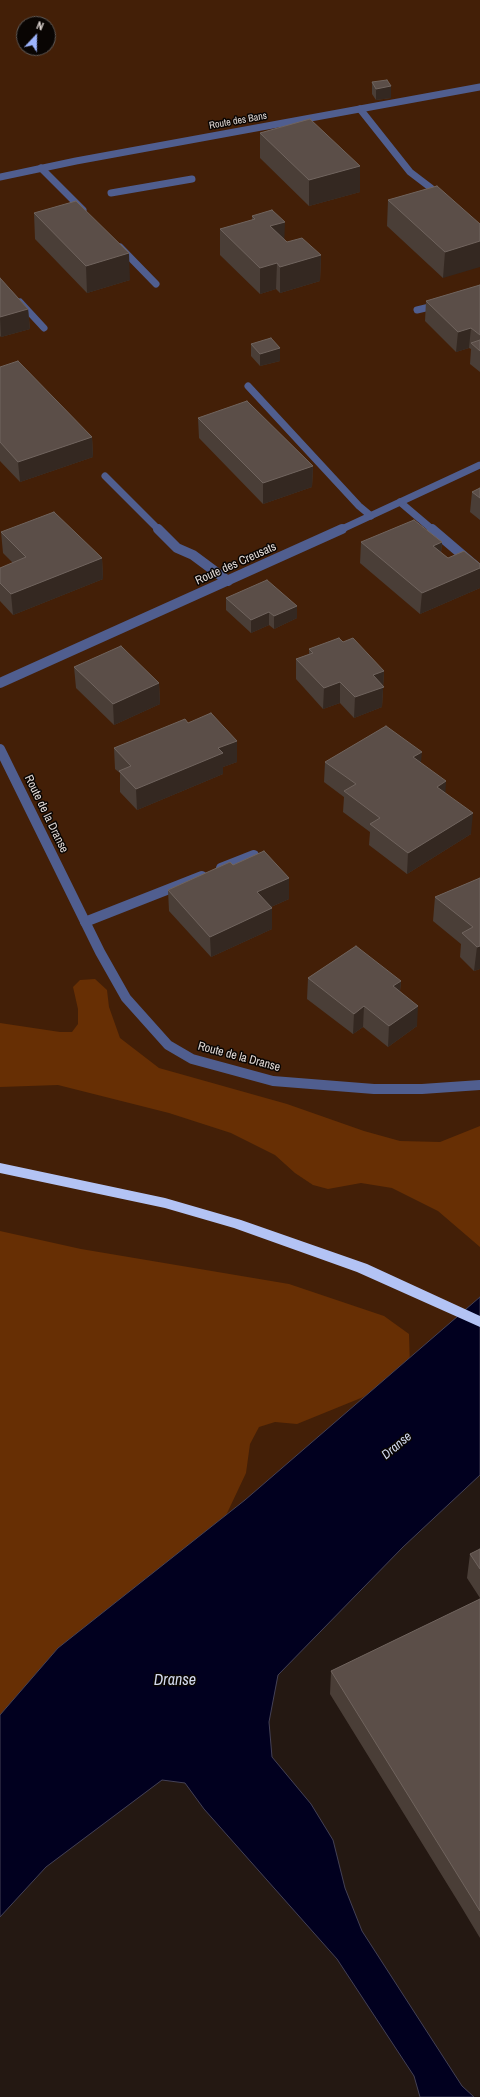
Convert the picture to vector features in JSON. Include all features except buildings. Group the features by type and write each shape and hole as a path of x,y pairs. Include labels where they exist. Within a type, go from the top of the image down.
{"highway":[{"path":"0,1168 136,1196 236,1224 362,1268 446,1305 480,1322"}],"street":[{"name":"Route des Bans","path":"0,177 360,108 480,87"},
{"path":"360,108 410,172 431,188"},
{"path":"41,168 91,218"},
{"path":"111,193 192,179"},
{"path":"113,240 156,284"},
{"path":"15,296 44,328"},
{"path":"417,310 445,303"},
{"path":"248,386 359,506 371,516"},
{"name":"Route des Creusats","path":"0,683 228,581 480,465"},
{"path":"106,476 177,548 193,554 228,581"},
{"path":"400,502 480,570"},
{"name":"Route de la Dranse","path":"0,749 100,952 126,998 168,1045 192,1059 273,1081 374,1089 422,1090 480,1085"},
{"path":"85,922 254,855"}],"shaded area":[{"path":"0,0 480,0 480,1414 0,1831"},
{"path":"95,979 107,990 109,1007 120,1038 159,1068 287,1104 364,1131 400,1141 440,1142 480,1126 480,1247 438,1211 392,1188 361,1183 328,1189 313,1185 295,1173 275,1155 231,1133 169,1113 58,1085 0,1087 0,1023 60,1032 72,1032 78,1024 78,1009 73,987 80,980"},
{"path":"0,1231 81,1249 289,1284 384,1316 409,1334 410,1366 388,1387 297,1424 275,1422 259,1427 250,1444 246,1473 213,1543 0,1723"}],"water":[{"name":"Dranse","path":"480,1297 480,1475 403,1547 278,1675 269,1722 272,1757 311,1804 333,1840 345,1888 362,1931 462,2086 474,2097 420,2097 414,2076 337,1959 204,1809 185,1783 162,1780 46,1867 0,1917 0,1715 58,1648 245,1500"}]}
